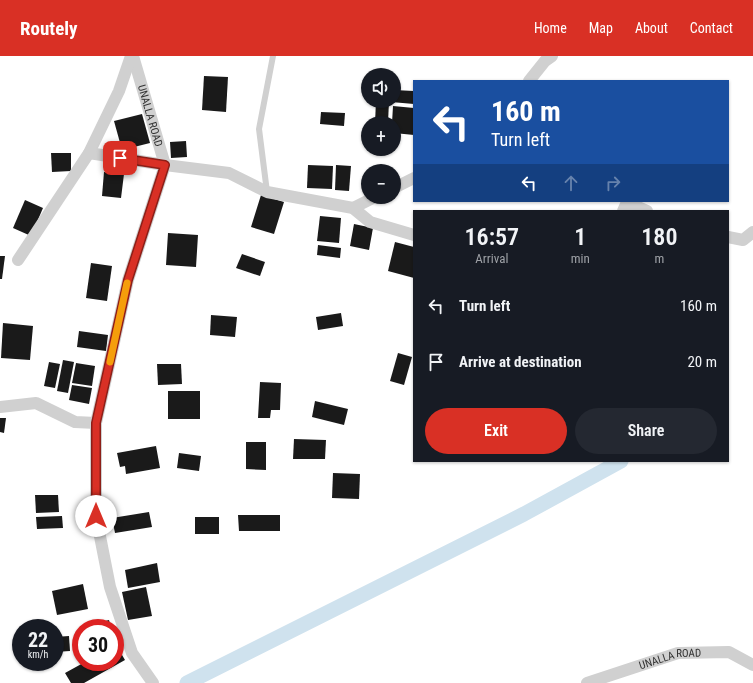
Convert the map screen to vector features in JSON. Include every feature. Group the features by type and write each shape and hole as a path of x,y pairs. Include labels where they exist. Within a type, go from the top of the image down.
{"street":[{"path":"18,260 89,153 119,90 132,56"},
{"name":"UNALLA ROAD","path":"132,56 165,165"},
{"path":"530,80 547,58"},
{"path":"89,153 228,173 267,192 353,208 370,222 413,235"},
{"path":"153,683 132,653 110,587 96,516 96,423 128,280 165,165"},
{"path":"401,184 413,178"},
{"path":"627,202 646,210"},
{"path":"353,208 361,204"},
{"path":"729,237 743,240 753,232"},
{"path":"0,407 36,403 75,422 96,423"},
{"name":"UNALLA ROAD","path":"587,683 678,653 729,652 753,665"}],"lane":[{"path":"267,192 259,128 273,56"}],"building":[{"path":"204,76 228,77 226,112 202,110"},
{"path":"401,90 413,91 413,104 401,103"},
{"path":"376,108 389,108 388,116 375,116"},
{"path":"393,108 413,108 413,135 401,134 401,116 392,116"},
{"path":"321,112 345,113 344,126 320,124"},
{"path":"142,114 150,143 122,150 114,121"},
{"path":"186,141 187,157 171,158 170,142"},
{"path":"51,153 71,153 71,171 52,172"},
{"path":"308,165 333,166 332,189 307,188"},
{"path":"336,165 351,166 349,191 335,190"},
{"path":"104,172 124,174 121,198 102,196"},
{"path":"261,195 284,202 274,234 251,227"},
{"path":"25,200 43,208 31,236 13,228"},
{"path":"320,216 341,218 339,243 317,241"},
{"path":"354,224 373,228 369,250 350,246"},
{"path":"168,233 198,235 196,267 166,265"},
{"path":"395,242 413,247 413,278 388,271"},
{"path":"318,245 341,248 340,258 317,255"},
{"path":"242,254 265,262 260,276 236,268"},
{"path":"0,256 5,256 2,279 0,279"},
{"path":"91,263 112,266 107,301 86,298"},
{"path":"341,313 343,326 318,330 316,317"},
{"path":"211,315 237,317 235,337 210,335"},
{"path":"3,323 33,326 30,360 1,358"},
{"path":"79,331 108,335 106,351 77,347"},
{"path":"398,353 412,357 404,385 390,381"},
{"path":"63,360 74,362 68,393 57,391"},
{"path":"49,362 60,364 55,388 44,386"},
{"path":"76,363 95,366 92,386 72,383"},
{"path":"157,364 181,364 182,384 158,385"},
{"path":"260,382 281,383 280,410 271,410 270,418 258,418"},
{"path":"72,385 92,388 89,404 69,400"},
{"path":"168,391 200,391 200,419 168,419"},
{"path":"315,401 348,409 344,425 312,417"},
{"path":"0,418 6,418 4,433 0,432"},
{"path":"294,439 326,440 325,459 293,459"},
{"path":"246,442 266,442 266,470 246,469"},
{"path":"156,446 160,468 126,474 125,466 120,467 117,453"},
{"path":"179,453 201,456 199,471 177,468"},
{"path":"333,473 360,474 359,499 332,498"},
{"path":"35,495 58,495 59,512 36,513"},
{"path":"149,512 152,527 115,533 112,518"},
{"path":"238,515 280,515 280,531 239,531"},
{"path":"62,516 63,528 37,529 36,517"},
{"path":"195,517 219,517 219,534 195,534"},
{"path":"157,563 160,582 128,588 125,570"},
{"path":"83,584 88,609 57,615 52,591"},
{"path":"146,587 152,616 128,620 122,592"},
{"path":"64,636 69,636 70,651 64,651"},
{"path":"72,669 72,671 105,671 84,683 71,683 65,673"}],"waterway":[{"path":"187,683 524,514 619,462"}],"slow traffic":[{"path":"110,362 127,283"}],"route":[{"path":"96,516 96,423 128,280 165,165 120,158"}]}
